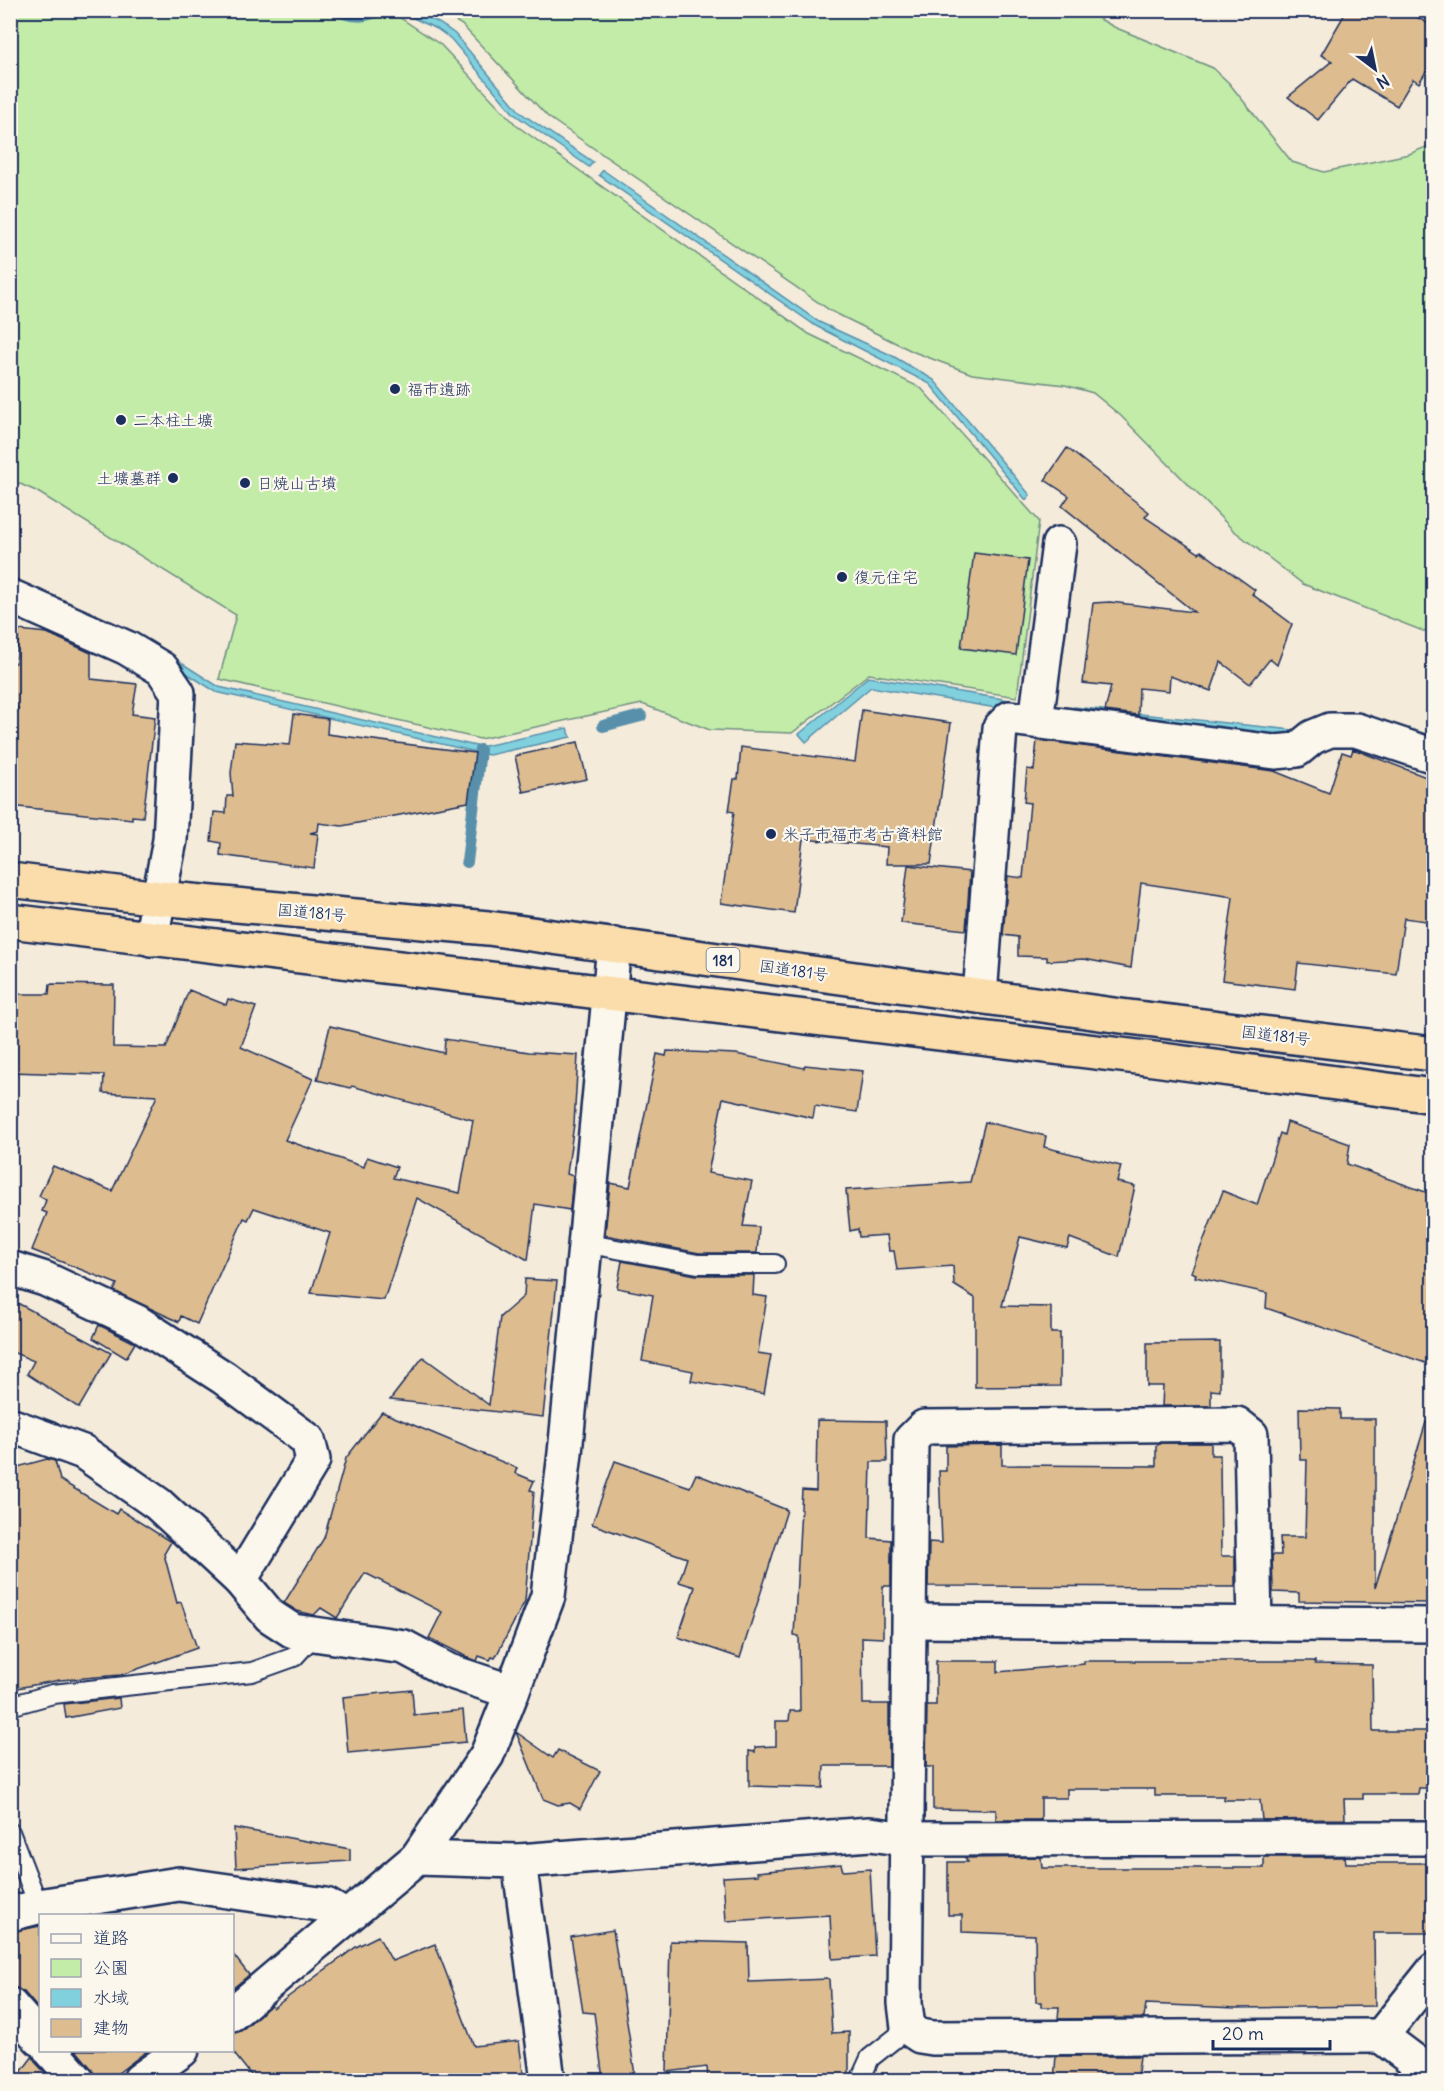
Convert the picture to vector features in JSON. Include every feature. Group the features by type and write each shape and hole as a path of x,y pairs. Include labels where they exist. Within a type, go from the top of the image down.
{"highway":[{"name":"国道181号","path":"10,880 159,898 488,928 1121,1016 1434,1054"},
{"path":"10,921 1142,1058 1434,1096"}],"street":[{"path":"1036,721 1059,544"},
{"path":"10,596 127,648 162,669 178,693 170,840 151,939"},
{"path":"980,996 1000,728 1010,718 1275,752 1297,750 1313,737 1330,730 1356,730 1434,756"},
{"path":"234,2012 417,1858 487,1755 548,1596 565,1453 607,994 614,945"},
{"path":"10,1268 45,1279 137,1322 224,1378 308,1440 313,1460 240,1580"},
{"path":"1255,1624 1251,1435 1237,1424 924,1427 911,1440 911,1621 905,2020 908,2028 920,2037 933,2038 1381,2036 1434,2076"},
{"path":"10,1425 83,1452 158,1504 240,1580 270,1616 293,1631 405,1647 449,1671 512,1692"},
{"path":"911,1621 1434,1625"},
{"path":"417,1858 519,1861 870,1834 907,1839 1434,1838"},
{"path":"519,1861 548,2080"},
{"path":"25,1911 179,1884 326,1905 346,1917"},
{"path":"1381,2036 1434,1970"},
{"path":"10,2005 39,2038"},
{"path":"52,2052 77,2080"},
{"path":"140,2080 179,2052"}],"lane":[{"path":"584,1243 698,1264 775,1264"},
{"path":"10,1706 53,1694 252,1672 294,1657 315,1634"},
{"path":"10,1832 25,1911"},
{"path":"860,2080 870,2058 908,2028"}],"green space":[{"path":"11,11 390,11 441,45 517,126 809,334 921,388 1039,521 1017,697 869,674 792,733 710,730 642,704 480,739 219,679 236,615 36,491 11,480"},
{"path":"439,11 1086,11 1114,27 1213,68 1229,83 1292,162 1324,172 1409,154 1433,144 1433,635 1303,584 1233,530 1121,416 1093,393 1065,385 972,374 914,352 831,311 548,117 462,25"}],"water":[{"path":"398,11 413,12 428,17 455,34 521,113 593,162 589,167 514,114 451,39 437,29"},
{"path":"603,170 819,322 891,355 934,380 1030,495 1026,500 930,384 816,326 599,175"},
{"path":"133,632 219,687 480,747 567,728 571,737 489,755 216,692 130,637"},
{"path":"868,677 1009,700 1009,710 871,687 806,742 799,734"},
{"path":"1074,707 1293,730 1292,740 1073,717"}],"building":[{"path":"1347,10 1405,10 1434,27 1434,59 1419,83 1413,79 1397,106 1352,79 1318,120 1288,97 1332,61 1321,55"},
{"path":"1067,448 1149,512 1145,517 1199,553 1201,551 1255,590 1252,594 1292,624 1277,665 1270,659 1250,684 1221,662 1211,691 1170,676 1169,691 1139,688 1138,715 1105,711 1111,686 1083,683 1093,603 1110,602 1194,612 1062,506 1069,496 1045,480"},
{"path":"974,553 1028,560 1016,655 961,648"},
{"path":"19,630 47,633 91,653 91,679 137,684 132,714 155,717 143,817 132,816 132,819 10,806 10,758 18,708 10,707 10,663 16,663"},
{"path":"862,710 951,723 931,864 886,864 887,847 803,839 794,913 721,903 734,812 729,811 734,779 738,779 741,747 855,762"},
{"path":"294,714 328,719 327,734 475,753 468,802 342,826 319,823 318,831 310,833 318,834 314,868 220,855 221,843 211,841 214,812 226,813 227,796 233,796 231,773 235,741 290,745"},
{"path":"1037,740 1274,771 1329,793 1342,752 1351,755 1353,749 1434,780 1434,922 1404,918 1396,974 1298,963 1295,989 1222,980 1233,897 1141,883 1131,968 1084,959 1047,961 1047,957 1018,956 1018,937 1003,935 1008,876 1023,878 1030,803 1024,802 1027,769 1034,770"},
{"path":"578,742 587,779 523,792 515,756"},
{"path":"908,865 970,872 966,930 901,923"},
{"path":"50,984 114,985 113,1047 166,1048 189,990 226,1005 228,999 256,1007 241,1047 313,1079 285,1140 364,1167 367,1157 397,1167 393,1178 460,1193 473,1120 352,1086 350,1088 317,1080 330,1026 444,1053 445,1039 529,1052 578,1055 574,1124 567,1174 573,1176 570,1210 535,1204 528,1260 417,1198 384,1300 311,1293 330,1233 254,1208 248,1220 244,1218 197,1324 181,1316 179,1322 114,1291 117,1284 32,1250 47,1213 42,1211 46,1200 39,1196 53,1166 112,1191 157,1096 103,1093 104,1075 10,1072 10,994 49,994"},
{"path":"667,1051 736,1054 804,1068 805,1065 863,1071 857,1112 815,1106 813,1118 723,1098 708,1173 752,1181 743,1226 759,1227 757,1253 699,1253 605,1235 610,1183 630,1187 657,1054 666,1056"},
{"path":"985,1122 1046,1136 1044,1147 1121,1166 1117,1182 1135,1186 1119,1257 1070,1238 1067,1248 1020,1237 1002,1306 1051,1307 1051,1333 1060,1333 1060,1386 975,1387 975,1298 954,1285 953,1266 897,1270 894,1251 889,1251 887,1235 859,1237 858,1229 850,1231 846,1190 970,1182"},
{"path":"1287,1122 1350,1144 1347,1164 1434,1195 1434,1366 1266,1308 1267,1293 1195,1277 1196,1274 1191,1272 1223,1191 1257,1205 1280,1133 1284,1135"},
{"path":"622,1261 696,1275 754,1275 753,1295 767,1297 758,1353 771,1355 764,1394 691,1381 693,1371 642,1361 653,1295 617,1288"},
{"path":"525,1279 557,1281 543,1417 390,1400 423,1357 489,1405 500,1317 524,1296"},
{"path":"10,1299 111,1353 79,1408 27,1374 34,1361 10,1351"},
{"path":"99,1325 135,1343 126,1358 93,1338"},
{"path":"1220,1342 1220,1391 1211,1390 1211,1406 1162,1406 1163,1386 1147,1386 1147,1343"},
{"path":"1299,1408 1340,1409 1340,1419 1375,1419 1375,1588 1426,1422 1434,1423 1434,1595 1430,1595 1430,1603 1299,1601 1299,1593 1273,1592 1272,1555 1281,1555 1280,1537 1305,1537 1307,1460 1300,1460"},
{"path":"382,1412 517,1468 515,1473 534,1481 530,1490 534,1491 525,1601 495,1658 492,1657 490,1660 479,1656 477,1661 429,1638 442,1612 365,1573 337,1618 321,1608 314,1615 297,1611 284,1603 324,1538 346,1458"},
{"path":"817,1420 886,1421 887,1462 871,1462 869,1538 891,1540 891,1586 883,1586 883,1638 862,1637 863,1704 889,1704 889,1766 824,1766 823,1788 749,1786 749,1751 755,1752 755,1747 776,1746 776,1721 789,1721 790,1711 800,1711 799,1636 794,1635 802,1490 816,1491"},
{"path":"1161,1443 1211,1443 1211,1455 1220,1455 1221,1556 1235,1556 1235,1587 928,1586 929,1542 942,1543 939,1471 946,1471 946,1446 1002,1445 1002,1465 1156,1466 1156,1446"},
{"path":"47,1459 55,1461 60,1480 116,1514 119,1509 171,1542 164,1554 177,1603 181,1602 197,1648 121,1675 60,1680 17,1688 10,1639 10,1469"},
{"path":"615,1461 690,1487 696,1474 787,1510 740,1658 678,1637 695,1587 679,1582 687,1558 592,1524"},
{"path":"936,1661 998,1661 998,1672 1084,1664 1084,1661 1315,1661 1315,1664 1372,1665 1373,1731 1434,1731 1434,1788 1419,1788 1418,1794 1363,1794 1363,1799 1344,1799 1345,1819 1262,1820 1260,1800 1224,1800 1224,1796 1155,1796 1155,1789 1067,1789 1067,1798 1041,1798 1041,1820 996,1820 996,1810 933,1809 933,1767 926,1767 927,1705 936,1705"},
{"path":"412,1690 414,1715 463,1710 466,1742 348,1753 343,1697"},
{"path":"119,1698 120,1708 66,1718 64,1704"},
{"path":"516,1732 553,1758 558,1750 600,1771 580,1809 570,1803 558,1805 543,1799"},
{"path":"234,1828 350,1849 350,1861 236,1868"},
{"path":"1041,1857 1042,1868 1264,1868 1264,1857 1345,1857 1346,1863 1434,1863 1434,1933 1374,1933 1375,2006 1236,2008 1146,2004 1144,2018 1058,2019 1059,2007 1041,2007 1041,2002 1036,2002 1035,1935 962,1932 962,1915 948,1915 948,1862 968,1862 965,1858"},
{"path":"841,1864 843,1871 870,1869 875,1956 832,1959 830,1915 726,1921 723,1877 758,1875 757,1872"},
{"path":"39,1926 39,2010 24,1992 10,1987 10,1932"},
{"path":"613,1930 635,2075 603,2079 594,2013 583,2012 571,1937"},
{"path":"378,1936 392,1961 435,1944 474,2046 519,2041 524,2080 255,2080 233,2052 234,2031 244,2028 271,2005 273,2008 356,1947"},
{"path":"670,1941 748,1943 749,1982 829,1979 832,2033 849,2032 849,2078 708,2080 707,2067 667,2072"},
{"path":"234,1956 249,1975 234,1987"},
{"path":"78,2052 145,2052 109,2080 95,2080 91,2068"},
{"path":"33,2056 36,2063 52,2080 15,2080"},
{"path":"1056,2056 1140,2056 1137,2080 1054,2080"}],"waterway":[{"path":"335,10 358,16 381,10"},
{"path":"603,726 641,716"},
{"path":"467,862 480,750"}],"place":[{"name":"福市遺跡","path":"395,389"},
{"name":"二本柱土壙","path":"121,420"},
{"name":"土壙墓群","path":"173,478"},
{"name":"日焼山古墳","path":"245,483"},
{"name":"復元住宅","path":"842,577"},
{"name":"米子市福市考古資料館","path":"771,834"}]}
